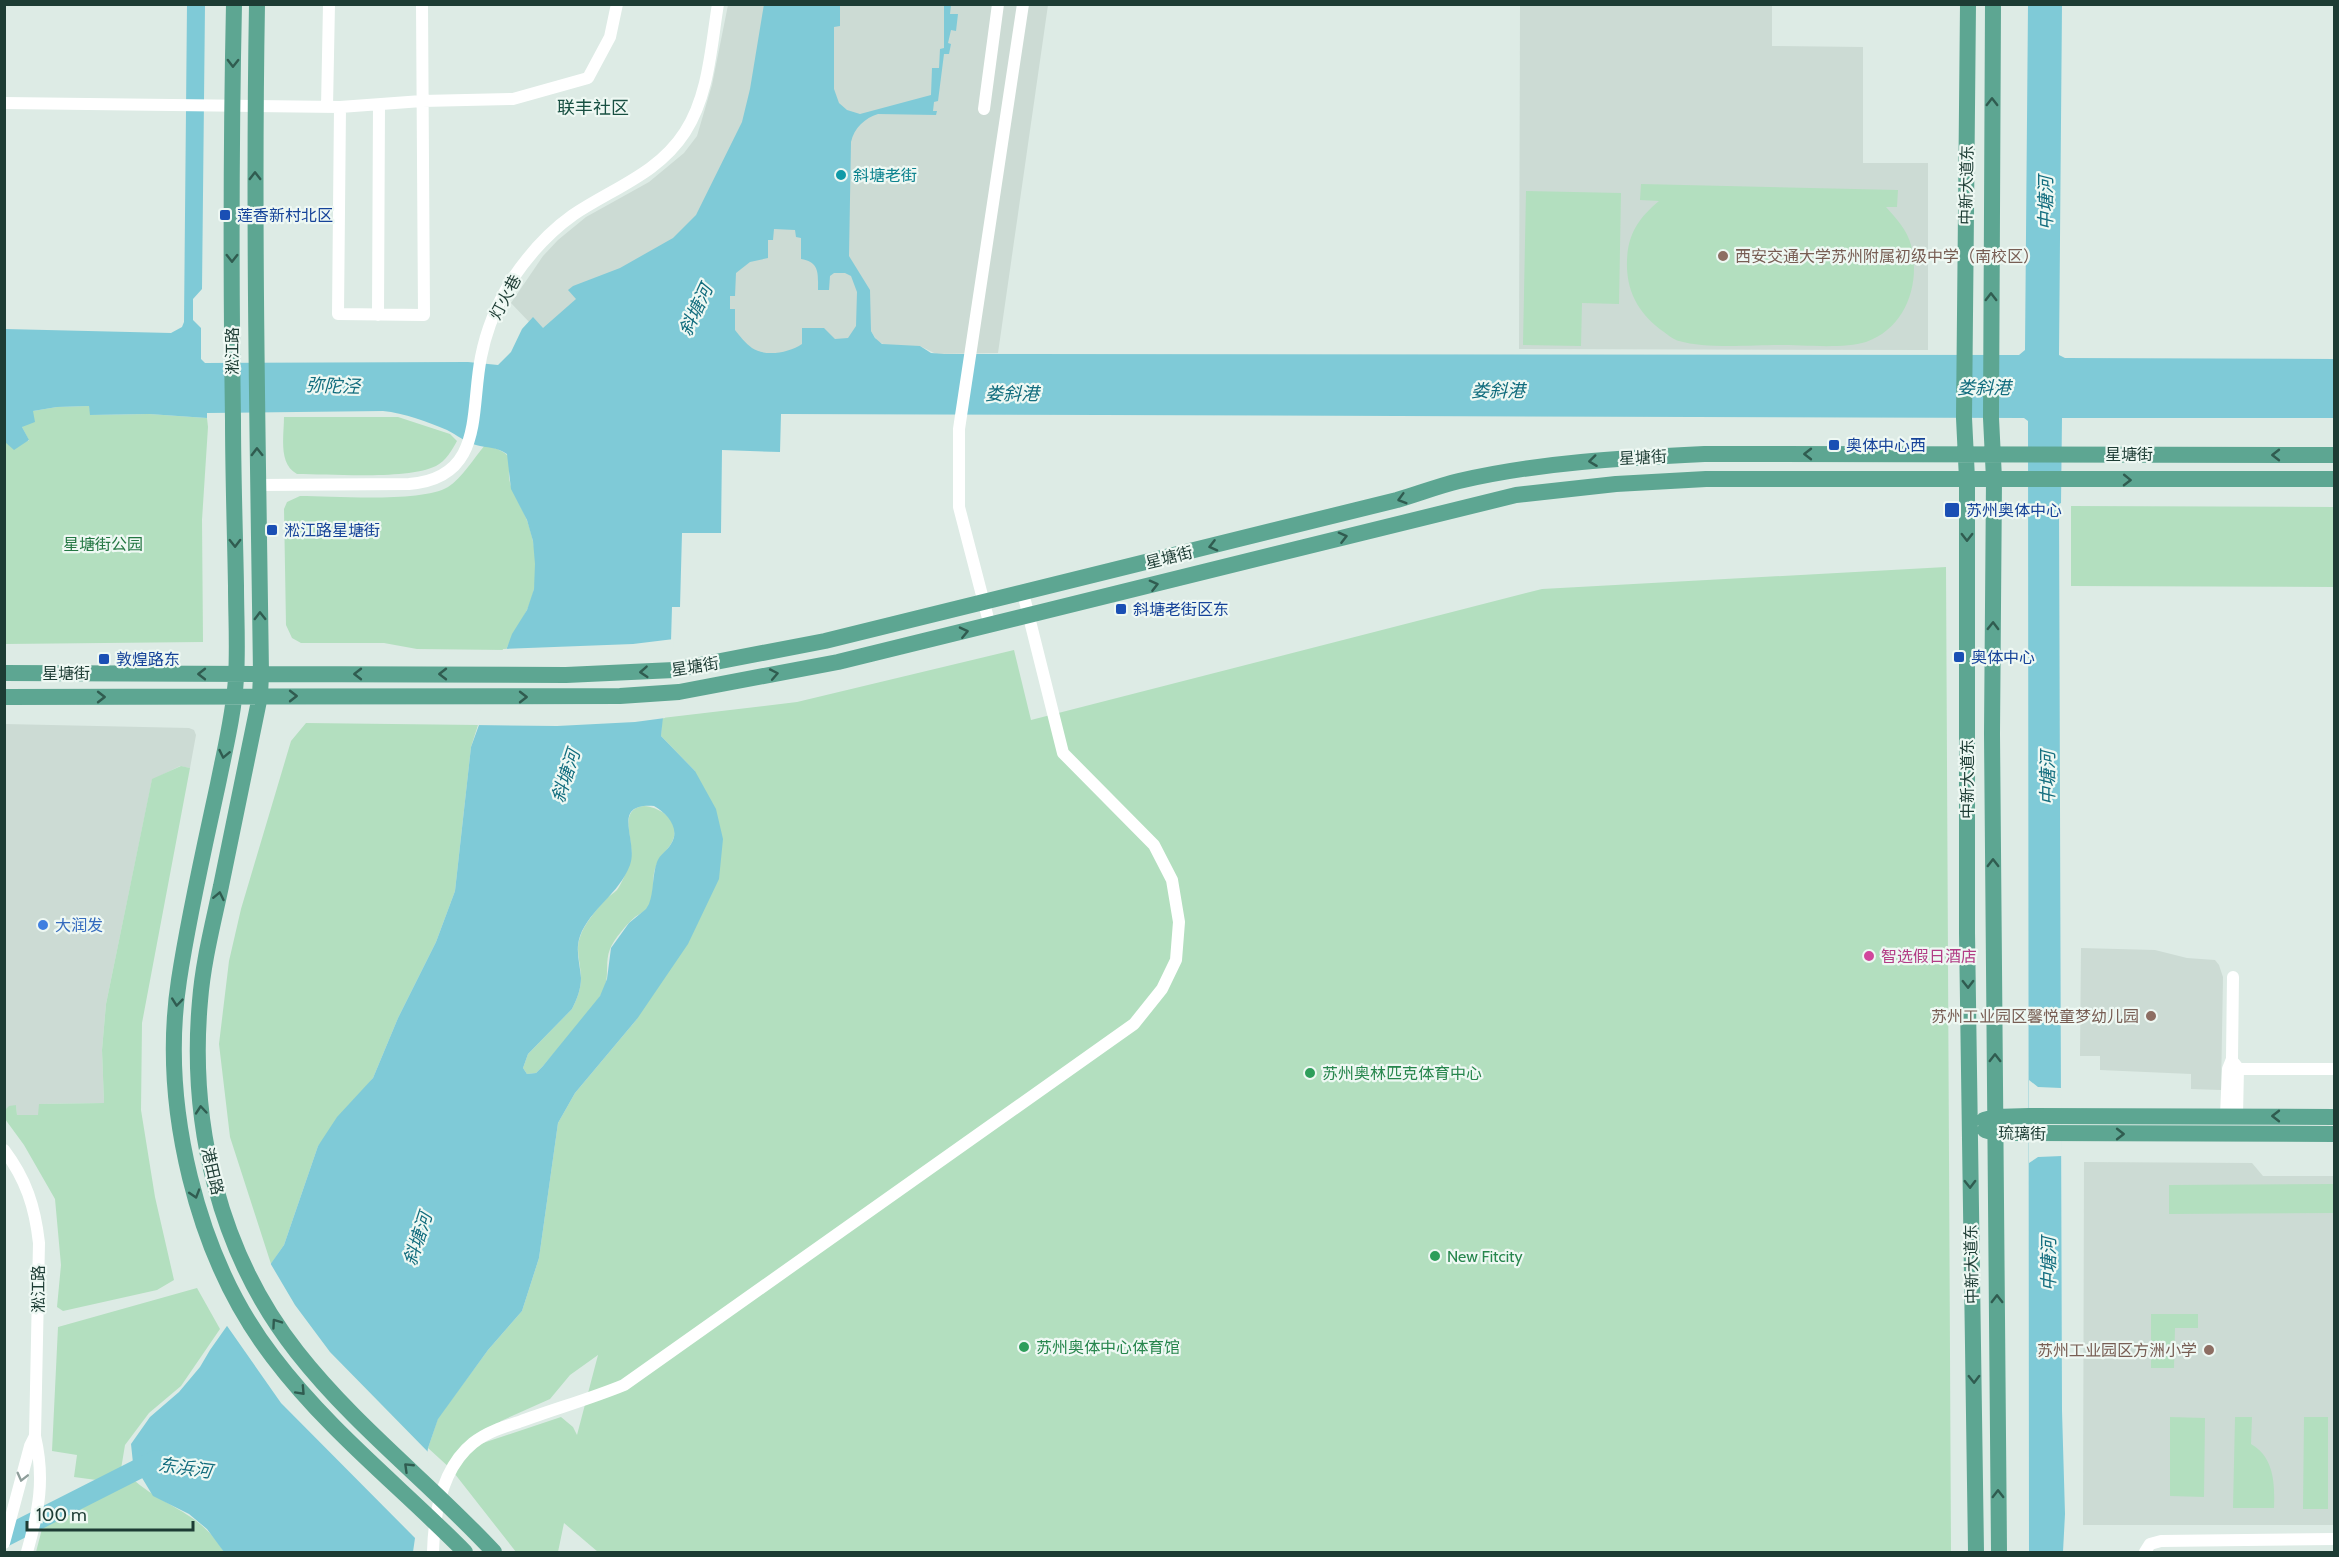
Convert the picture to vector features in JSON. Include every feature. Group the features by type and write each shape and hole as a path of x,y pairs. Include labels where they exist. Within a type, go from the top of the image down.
{"main road":[{"name":"淞江路","path":"234,4 232,416 237,674 234,696"},
{"name":"淞江路","path":"257,4 256,415 260,696"},
{"name":"中新大道东","path":"1968,4 1964,418 1967,479 1967,933 1976,1552"},
{"name":"中新大道东","path":"1993,4 1992,734 1999,1552"},
{"name":"星塘街","path":"4,673 620,674 674,670 825,641 1397,500 1458,482 1512,471 1607,459 1706,454 2334,455"},
{"name":"星塘街","path":"4,697 620,696 679,692 838,662 1516,495 1616,484 1706,479 2334,479"},
{"name":"港田路","path":"234,696 185,944 174,1028 175,1087 180,1131 189,1174 215,1253 234,1297 252,1329 290,1379 465,1552"},
{"name":"港田路","path":"260,696 207,953 200,998 198,1040 202,1123 220,1203 251,1281 269,1313 298,1353 360,1421 494,1552"},
{"name":"琉璃街","path":"1970,1125 1995,1125 2029,1116 2334,1117"},
{"name":"琉璃街","path":"1995,1125 2029,1134 2334,1134"}],"street":[{"path":"329,4 338,314 424,315 422,4"},
{"path":"4,103 333,107 422,101 513,99 588,78 610,37 617,4"},
{"name":"灯火巷","path":"258,485 421,483 448,471 462,457 474,423 480,358 498,307 511,282 546,239 571,216 651,169 674,147 686,131 694,116 705,80 718,4"},
{"path":"984,109 998,4"},
{"path":"990,626 959,507 959,429 1023,4"},
{"path":"378,315 379,105"},
{"path":"433,1552 433,1540 443,1487 451,1469 473,1443 493,1431 624,1385 1134,1024 1162,989 1173,967 1179,941 1177,900 1172,880 1154,846 1063,753 1023,593"},
{"path":"2232,1116 2234,977"},
{"path":"2233,1066 2334,1069"},
{"name":"淞江路","path":"4,1150 27,1188 39,1243 35,1436 42,1476 39,1505 27,1552"},
{"name":"淞江路","path":"4,1543 30,1446 35,1436"},
{"path":"2145,1552 2150,1544 2161,1541 2334,1539"}],"shaded area":[{"name":"斜塘老街","path":"728,5 1048,5 998,353 936,354 920,346 887,346 877,341 871,331 852,359 550,344 511,303 543,256 558,240 586,217 649,182 684,153 697,136 712,85"},
{"name":"西安交通大学苏州附属初级中学（南校区）","path":"1520,5 1772,5 1772,46 1863,47 1863,163 1928,163 1928,350 1519,349"},
{"path":"5,724 189,728 194,730 196,735 190,768 180,766 152,780 106,1004 102,1050 104,1103 39,1104 39,1115 17,1115 16,1105 5,1110"},
{"name":"苏州工业园区馨悦童梦幼儿园","path":"2081,948 2155,950 2187,958 2215,960 2223,977 2221,1090 2191,1089 2191,1074 2100,1070 2100,1056 2080,1056"},
{"name":"苏州工业园区方洲小学","path":"2084,1162 2252,1163 2263,1176 2334,1176 2334,1525 2083,1525"}],"green space":[{"path":"1641,184 1898,190 1897,207 1886,207 1904,229 1911,245 1914,274 1907,302 1891,326 1880,335 1857,344 1715,346 1675,340 1642,312 1633,296 1628,278 1628,248 1634,230 1644,215 1659,201 1640,200"},
{"path":"1526,191 1621,193 1619,304 1582,303 1581,346 1523,345"},
{"name":"星塘街公园","path":"89,406 91,415 149,414 207,418 202,520 203,642 5,644 5,442 29,441 22,427 33,411 57,407"},
{"path":"284,417 398,417 450,434 457,441 443,461 423,470 388,475 297,474 287,464 283,449"},
{"path":"485,445 509,457 509,480 529,528 536,559 531,600 506,650 417,649 384,643 301,643 292,638 286,625 284,509 287,502 300,496 398,497 435,492 448,487 458,478"},
{"path":"2071,506 2334,507 2334,587 2071,586"},
{"name":"苏州奥林匹克体育中心","path":"1946,567 1951,1552 598,1552 564,1523 558,1552 516,1552 451,1469 428,1448 438,1418 488,1350 522,1311 539,1258 558,1123 575,1093 637,1019 695,771 661,736 662,718 797,702 1014,650 1031,720 1542,589","holes":["598,1355 577,1435 573,1427 561,1417 480,1444 462,1459 501,1421 550,1399 570,1375"]},
{"path":"306,723 478,725 471,747 455,891 436,942 398,1018 373,1078 318,1146 284,1245 271,1264 230,1137 219,1044 229,961 241,909 291,741"},
{"path":"181,766 190,768 142,1023 141,1110 155,1197 174,1280 157,1290 63,1311 57,1307 61,1265 55,1199 24,1145 5,1119 5,1110 9,1106 16,1105 17,1115 38,1115 39,1104 104,1103 102,1050 106,1004 152,779"},
{"path":"644,806 663,813 672,822 674,828 672,842 655,869 650,905 628,924 612,945 605,986 595,1005 543,1066 536,1073 527,1074 523,1068 528,1054 572,1009 576,1001 581,982 578,952 580,937 591,917 617,890 623,879 631,856 629,819 636,808"},
{"path":"2334,1184 2334,1213 2169,1214 2169,1185"},
{"path":"197,1288 220,1329 181,1386 149,1413 125,1445 121,1469 104,1481 74,1477 77,1455 52,1451 58,1327"},
{"path":"2151,1314 2198,1314 2198,1328 2175,1328 2174,1368 2151,1368"},
{"path":"2170,1417 2205,1418 2204,1497 2170,1496"},
{"path":"2235,1417 2252,1417 2251,1444 2259,1449 2272,1472 2274,1508 2233,1508"},
{"path":"2304,1417 2328,1417 2328,1509 2303,1509"},
{"path":"135,1481 194,1519 215,1539 224,1552 36,1552 43,1525"}],"water":[{"path":"764,4 840,5 840,26 834,27 834,89 839,103 847,110 860,114 931,95 932,68 939,68 940,49 944,48 944,5 951,5 950,14 958,14 956,31 951,30 948,43 951,44 949,54 944,54 938,101 934,102 933,111 937,111 936,115 878,114 861,124 851,142 849,256 870,290 871,331 882,344 920,346 931,353 944,354 2019,355 2025,350 2028,5 2062,5 2059,355 2065,358 2334,359 2334,418 2062,418 2061,503 2059,504 2062,1411 2065,1514 2063,1552 2029,1552 2028,421 2024,418 781,414 780,452 722,450 721,533 682,533 680,607 672,607 671,641 661,736 695,771 716,809 723,839 719,879 688,944 637,1019 575,1093 558,1123 539,1258 522,1311 488,1350 438,1419 428,1448 413,1552 224,1552 207,1529 189,1514 153,1496 133,1463 131,1444 150,1417 179,1392 200,1367 284,1245 318,1146 337,1117 373,1078 398,1018 436,942 455,891 471,747 512,634 527,610 534,589 533,541 527,520 511,489 507,454 472,444 447,430 424,421 391,412 207,413 207,418 149,414 90,415 89,406 57,407 33,411 35,422 22,427 29,440 14,450 5,442 5,329 171,333 182,327 184,322 187,5 205,5 202,289 193,299 193,320 201,328 201,359 205,363 468,362 498,365 511,352 522,329 533,317 543,328 576,299 568,290 573,286 620,268 673,238 696,215 742,122 750,89","holes":["774,229 795,230 796,237 801,238 801,259 815,266 818,274 818,290 829,290 830,276 834,273 845,273 851,276 857,292 856,326 848,338 835,339 824,328 802,328 802,344 784,352 770,353 752,348 735,330 735,309 730,309 730,296 735,296 736,273 750,262 768,258 768,240 773,240","654,806 668,817 673,827 674,838 657,862 649,904 629,923 611,948 607,979 600,996 543,1066 536,1073 527,1074 523,1068 528,1054 572,1009 577,998 581,978 578,957 580,936 590,918 619,885 630,865 632,855 629,817 633,810"]}],"pier":[{"path":"674,639 665,718 557,726 475,725 503,649 633,644"},
{"path":"2029,1080 2038,1087 2061,1088 2062,1156 2038,1157 2029,1163"},
{"path":"269,1261 295,1305 330,1352 430,1454 417,1540 281,1403 225,1323"}],"waterway":[{"name":"东浜河","path":"4,1537 156,1460 160,1461"}],"place":[{"name":"斜塘老街","path":"841,175"},
{"name":"莲香新村北区","path":"225,215"},
{"name":"西安交通大学苏州附属初级中学（南校区）","path":"1723,256"},
{"name":"奥体中心西","path":"1834,445"},
{"name":"苏州奥体中心","path":"1952,510"},
{"name":"淞江路星塘街","path":"272,530"},
{"name":"斜塘老街区东","path":"1121,609"},
{"name":"奥体中心","path":"1959,657"},
{"name":"敦煌路东","path":"104,659"},
{"name":"大润发","path":"43,925"},
{"name":"智选假日酒店","path":"1869,956"},
{"name":"苏州工业园区馨悦童梦幼儿园","path":"2151,1016"},
{"name":"苏州奥林匹克体育中心","path":"1310,1073"},
{"name":"New Fitcity","path":"1435,1256"},
{"name":"苏州奥体中心体育馆","path":"1024,1347"},
{"name":"苏州工业园区方洲小学","path":"2209,1350"}],"district":[{"name":"联丰社区","path":"593,108"}],"water label":[{"name":"中塘河","path":"2046,203"},
{"name":"斜塘河","path":"696,310"},
{"name":"弥陀泾","path":"333,386"},
{"name":"娄斜港","path":"1984,388"},
{"name":"娄斜港","path":"1498,391"},
{"name":"娄斜港","path":"1012,394"},
{"name":"斜塘河","path":"566,776"},
{"name":"中塘河","path":"2048,778"},
{"name":"斜塘河","path":"418,1239"},
{"name":"中塘河","path":"2049,1264"}]}
